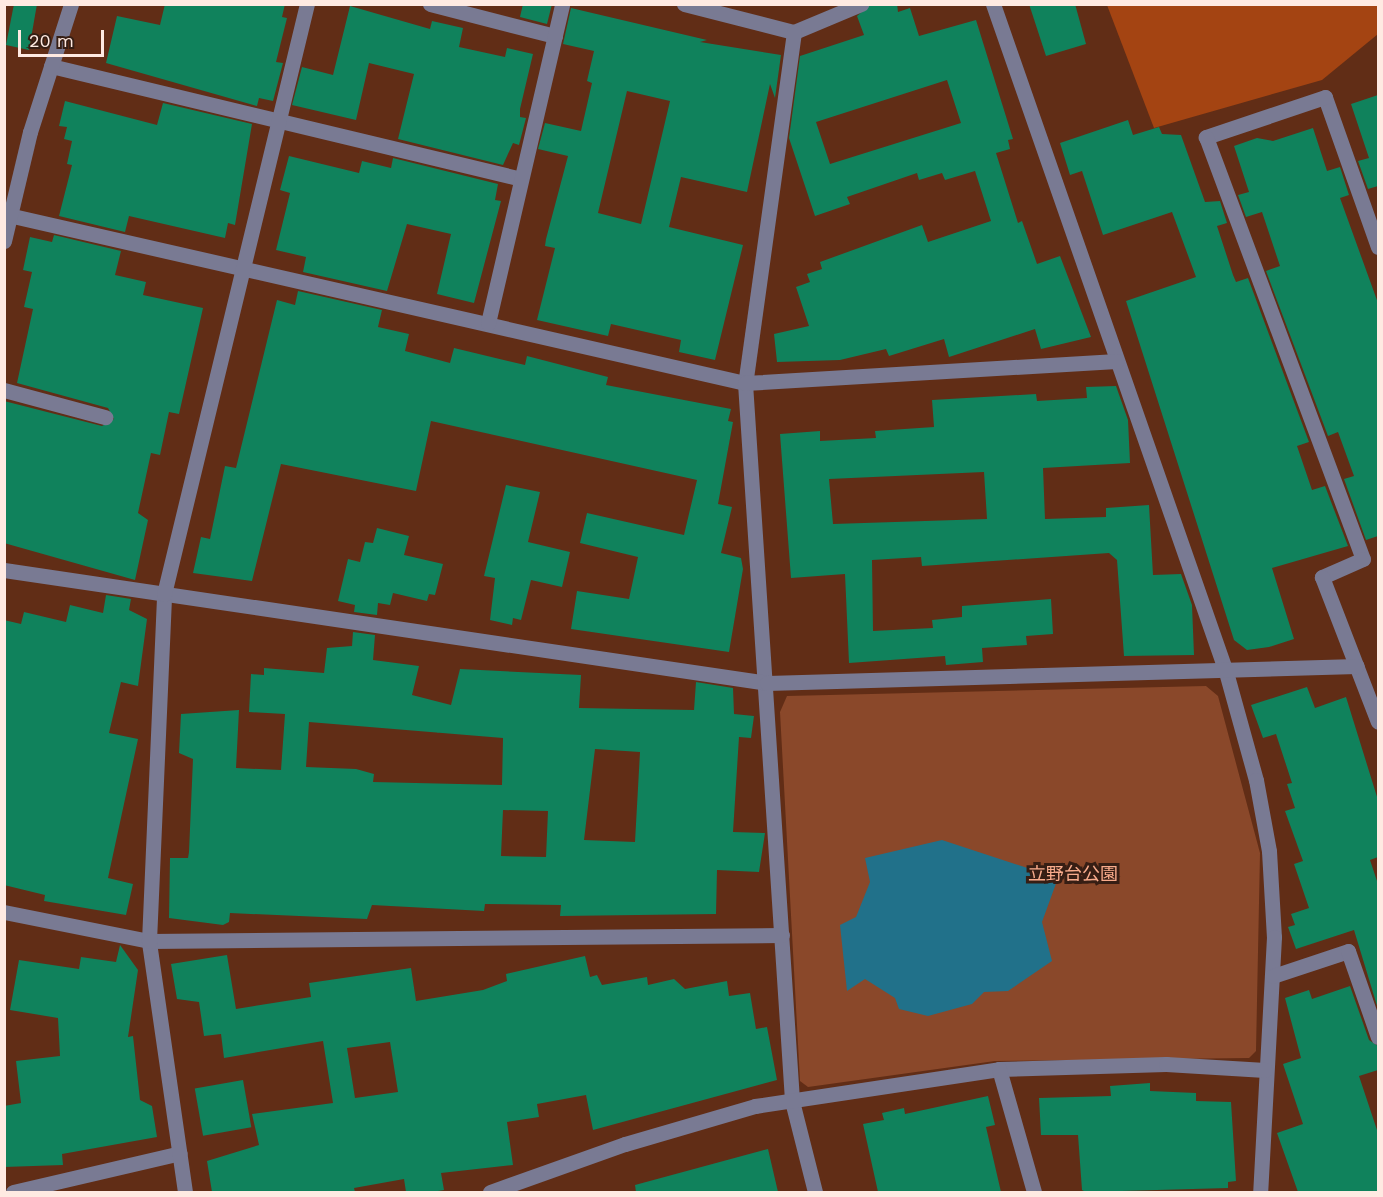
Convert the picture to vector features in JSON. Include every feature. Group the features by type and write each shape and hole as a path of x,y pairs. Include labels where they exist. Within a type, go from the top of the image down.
{"street":[{"path":"4,242 7,214 71,4"},
{"path":"185,1192 148,941 164,594 240,267 307,4"},
{"path":"430,4 555,36"},
{"path":"488,323 562,4"},
{"path":"684,4 794,32 861,4"},
{"path":"993,4 1226,672 1269,851 1273,976 1265,1070 1260,1192"},
{"path":"794,32 745,383 767,683 792,1101 815,1192"},
{"path":"51,66 279,118 521,179"},
{"path":"1378,247 1325,98 1206,138 1363,559 1322,577 1378,722"},
{"path":"7,214 745,383 1116,361"},
{"path":"4,390 105,417"},
{"path":"4,570 767,683 1226,672 1357,666"},
{"path":"4,912 148,941 782,935"},
{"path":"1273,976 1348,951 1378,1037"},
{"path":"490,1192 625,1144 792,1101 999,1069 1166,1064 1265,1070"},
{"path":"999,1069 1034,1192"},
{"path":"12,1192 180,1153"}],"green space":[{"name":"立野台公園","path":"1206,686 1218,696 1260,853 1256,1051 1249,1058 995,1061 808,1087 800,1081 780,712 787,696"}],"shaded area":[{"path":"1107,5 1378,5 1378,34 1322,80 1154,128"}],"water":[{"path":"942,840 1058,878 1042,922 1052,961 1008,991 984,992 972,1004 928,1016 899,1009 895,998 865,979 847,991 840,925 856,917 870,882 865,858"}],"building":[{"path":"14,4 37,4 29,50 6,45"},
{"path":"165,4 285,4 282,17 287,18 276,62 283,63 273,101 259,98 257,106 106,63 117,16 160,25"},
{"path":"523,4 552,4 547,24 520,17"},
{"path":"871,4 897,4 898,12 910,8 919,36 976,20 1013,139 1008,140 1010,149 996,153 1018,223 1022,221 1037,264 1060,256 1091,337 1041,349 1035,329 949,357 944,339 889,356 886,349 840,360 777,362 774,334 809,326 796,287 810,282 807,274 822,269 820,262 922,225 928,242 991,221 975,171 945,180 942,173 919,180 917,173 847,197 850,204 815,216 789,138 800,56 864,35 857,16","holes":["947,80 961,123 830,164 816,122"]},
{"path":"1029,4 1075,4 1086,44 1046,56"},
{"path":"350,6 430,29 432,21 463,28 459,47 505,57 507,48 533,54 520,109 520,117 526,118 519,145 513,143 503,165 398,139 414,74 369,63 356,120 292,105 302,67 333,75"},
{"path":"571,8 707,40 700,42 781,55 775,98 770,84 747,192 681,177 669,227 743,245 715,360 679,352 681,340 611,324 608,336 537,320 555,248 545,246 546,239 568,156 538,149 545,123 581,131 592,83 587,81 594,51 563,44","holes":["627,91 670,101 641,224 598,213"]},
{"path":"1378,95 1378,186 1368,189 1358,161 1369,158 1351,104"},
{"path":"65,101 157,125 163,103 252,124 235,225 228,223 225,238 129,216 125,232 59,216 72,165 67,164 72,141 64,139 67,127 59,126"},
{"path":"1128,120 1133,135 1159,127 1162,134 1181,135 1205,202 1220,201 1227,223 1217,226 1233,275 1236,282 1248,278 1309,442 1297,446 1312,490 1325,486 1348,546 1272,568 1294,639 1269,647 1247,650 1234,640 1126,301 1196,277 1172,212 1103,235 1082,171 1070,175 1060,143"},
{"path":"1313,128 1327,171 1340,167 1349,195 1340,198 1378,303 1378,536 1366,540 1344,479 1354,476 1338,432 1328,436 1266,271 1280,266 1262,212 1246,217 1238,195 1249,192 1234,146 1257,138 1273,141"},
{"path":"289,156 359,173 362,161 391,168 393,158 498,184 495,200 501,201 474,303 437,294 451,234 407,224 387,291 303,272 306,257 276,250 290,193 280,190"},
{"path":"54,235 121,251 115,275 146,282 143,295 203,308 179,414 169,412 160,455 151,453 138,513 148,520 135,580 4,543 4,401 102,426 114,419 108,408 17,383 33,309 24,307 32,272 23,270 30,237 52,242"},
{"path":"298,291 382,310 378,327 409,334 405,351 450,363 454,348 525,365 527,356 608,377 606,385 731,409 728,421 733,422 718,504 732,507 721,553 741,558 743,569 729,652 571,629 577,591 629,599 638,557 580,543 587,513 684,535 697,480 431,421 416,491 281,464 252,581 193,573 201,537 210,539 225,466 236,468 277,300 295,305"},
{"path":"1116,386 1128,420 1130,463 1043,468 1045,519 1106,517 1106,508 1149,505 1153,575 1181,574 1192,605 1194,655 1124,656 1117,560 1109,553 922,566 921,557 872,560 873,631 933,628 932,620 962,617 962,606 1051,599 1053,634 1026,636 1027,645 982,648 983,662 946,665 945,656 849,663 845,574 791,578 780,434 820,431 820,441 876,438 875,431 934,427 932,400 1036,394 1037,401 1087,398 1086,387","holes":["984,472 987,519 833,524 829,479"]},
{"path":"506,485 540,492 528,542 570,552 562,587 531,580 521,620 513,618 512,625 490,620 495,578 484,576"},
{"path":"377,528 409,536 404,555 443,564 435,595 429,594 427,601 393,593 390,605 378,603 377,615 354,612 355,605 338,601 348,559 360,562 365,542 373,543"},
{"path":"106,595 131,599 129,610 147,619 138,686 121,682 109,733 138,739 108,878 133,884 126,915 44,901 45,895 4,885 4,620 21,624 24,612 66,622 70,605 103,613"},
{"path":"353,632 375,635 373,660 419,666 412,695 451,705 460,669 581,675 579,708 694,710 696,682 733,688 734,714 754,716 751,738 739,737 733,832 765,833 759,872 717,870 716,914 560,916 561,905 485,904 484,911 372,905 367,919 230,913 229,922 223,925 169,918 170,858 188,858 189,852 193,759 179,753 181,714 239,710 236,768 281,770 285,714 249,712 251,674 264,675 264,668 324,673 327,648 352,646","holes":["309,722 503,738 502,785 373,782 374,774 356,769 306,767","595,749 640,752 635,842 584,840","503,810 548,811 546,857 501,856"]},
{"path":"1307,687 1315,708 1346,697 1378,800 1378,857 1370,860 1378,884 1378,1009 1354,930 1296,949 1288,927 1295,925 1291,914 1309,908 1294,864 1303,861 1285,811 1295,808 1287,784 1292,783 1276,734 1263,738 1251,705"},
{"path":"120,945 138,970 128,1037 133,1036 140,1100 152,1106 157,1137 62,1154 63,1165 4,1167 4,1106 21,1103 16,1061 60,1056 58,1018 10,1010 19,960 79,969 81,957 116,962"},
{"path":"227,955 236,1009 311,997 309,983 411,968 416,1001 483,990 507,981 506,974 585,956 590,977 597,975 602,985 647,977 648,985 674,979 685,989 727,981 729,996 750,993 756,1029 767,1027 777,1080 593,1130 586,1095 537,1104 539,1117 507,1122 513,1165 441,1173 444,1190 406,1192 404,1179 354,1188 355,1192 212,1192 207,1161 259,1145 252,1114 333,1103 323,1041 224,1058 221,1034 204,1036 199,1002 177,999 171,964","holes":["390,1042 398,1092 355,1098 347,1048"]},
{"path":"1350,986 1369,1040 1378,1046 1378,1070 1359,1076 1378,1133 1378,1192 1298,1192 1277,1133 1303,1124 1283,1064 1301,1058 1285,998 1309,990 1312,999"},
{"path":"243,1080 251,1127 203,1136 195,1089"},
{"path":"1150,1083 1150,1091 1196,1093 1196,1101 1231,1102 1236,1181 1228,1182 1228,1188 1086,1192 1082,1190 1078,1135 1041,1135 1039,1098 1111,1096 1110,1086"},
{"path":"988,1096 995,1125 986,1127 1001,1192 878,1192 863,1124 884,1120 882,1113 904,1108 905,1114"},
{"path":"768,1149 778,1192 636,1192 635,1185"}]}
